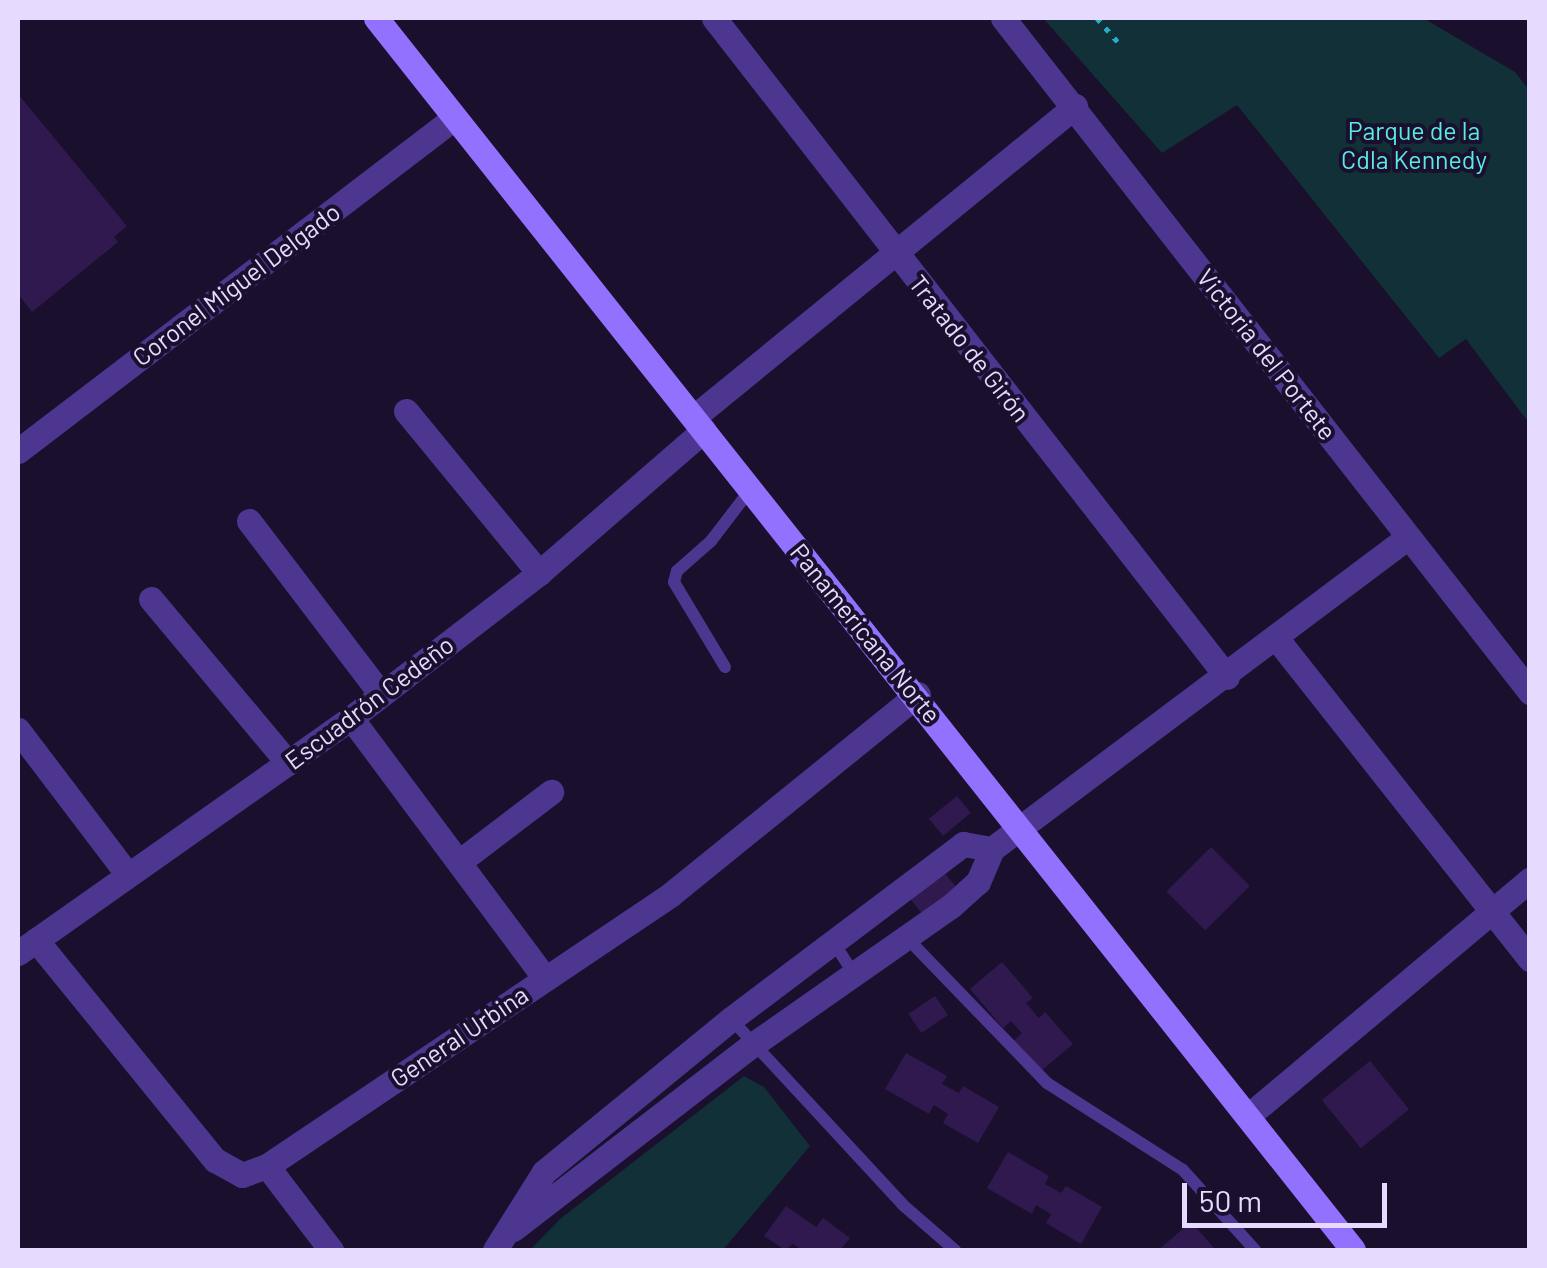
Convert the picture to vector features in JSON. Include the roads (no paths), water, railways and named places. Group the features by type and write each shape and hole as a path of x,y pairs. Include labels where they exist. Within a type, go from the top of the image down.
{"main road":[{"name":"Panamericana Norte","path":"376,18 750,490 918,694 1020,832 1353,1250"}],"street":[{"name":"Tratado de Girón","path":"714,18 1227,678"},
{"name":"Victoria del Portete","path":"1003,18 1530,692"},
{"name":"Escuadrón Cedeño","path":"27,946 125,871 288,764 539,573 699,423 1075,106"},
{"name":"Coronel Miguel Delgado","path":"18,451 454,118"},
{"path":"406,411 539,573"},
{"path":"249,521 381,694"},
{"path":"512,1229 751,1046 978,882 992,849 1227,678 1408,537"},
{"path":"151,599 288,764"},
{"path":"1277,639 1530,959"},
{"name":"General Urbina","path":"266,1166 670,895 918,694"},
{"path":"351,718 544,977"},
{"path":"18,730 125,871"},
{"path":"459,862 550,792"},
{"path":"496,1250 544,1172 731,1019 963,844 992,849"},
{"path":"1248,1116 1530,879"},
{"path":"27,946 215,1160 242,1176 266,1166 331,1250"}],"lane":[{"path":"725,667 674,582 677,571 711,541 750,490"},
{"path":"906,937 1047,1082 1183,1170 1255,1250"},
{"path":"832,940 854,974"},
{"path":"731,1019 751,1046 955,1250"}],"park label":[{"name":"Parque de la Cdla Kennedy","path":"1414,146"}]}
